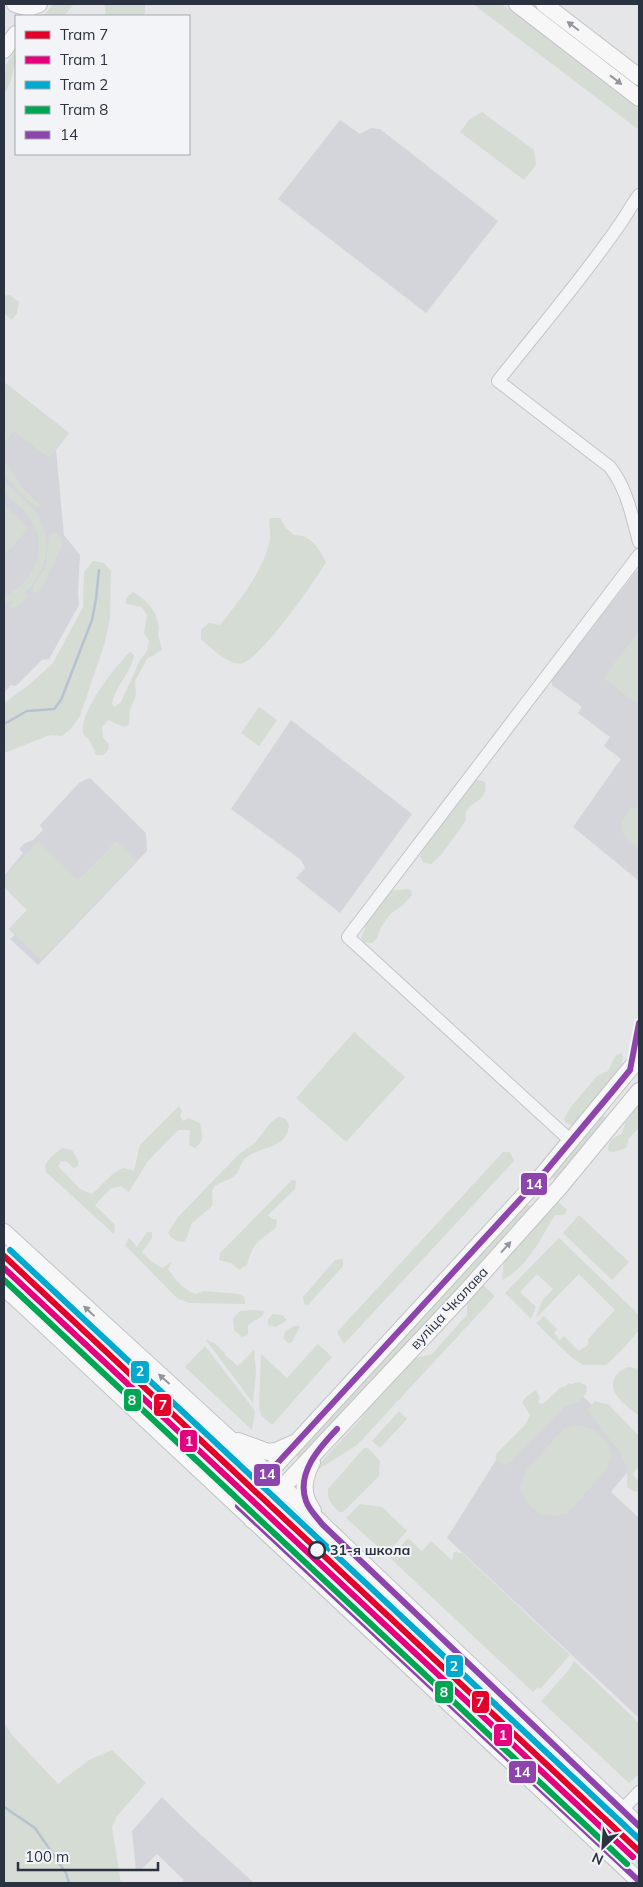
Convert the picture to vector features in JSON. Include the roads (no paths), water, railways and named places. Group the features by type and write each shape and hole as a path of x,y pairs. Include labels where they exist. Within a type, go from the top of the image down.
{"main road":[{"path":"4,4 13,9 17,15"},
{"path":"15,4 29,8 39,4"},
{"path":"31,15 39,4"},
{"path":"517,4 639,98"},
{"path":"544,4 639,77"},
{"path":"4,50 15,35"},
{"name":"вуліца Чкалава","path":"238,1506 539,1179 639,1058"},
{"name":"вуліца Чкалава","path":"252,1520 555,1193 639,1091"},
{"path":"612,1092 611,1101 614,1106 620,1108 629,1105"},
{"path":"593,1115 599,1112 608,1115 611,1121 610,1128"},
{"path":"539,1179 538,1188 541,1193 546,1196 555,1193"},
{"path":"518,1202 524,1199 534,1202 537,1208 534,1216"},
{"path":"4,1232 322,1524 639,1826"},
{"path":"40,1266 8,1291 639,1882"},
{"path":"224,1434 268,1452 276,1451 299,1441"},
{"path":"319,1449 307,1472 304,1488 306,1502 322,1524"},
{"path":"438,1693 452,1692 461,1687 467,1672 466,1662"},
{"path":"459,1713 459,1703 464,1691 472,1685 487,1683"}],"street":[{"path":"586,57 596,44"},
{"path":"639,195 622,222 577,282 498,381 610,467 620,480 639,542"},
{"path":"571,1141 348,937 639,555"},
{"path":"622,1810 639,1792"}],"waterway":[{"path":"4,724 27,711 54,709 61,700 92,620 99,570"},
{"path":"4,1807 35,1828 66,1873 69,1883"}],"tram line":[{"name":"2","path":"10,1250 639,1839"},
{"name":"7","path":"4,1256 639,1851"},
{"name":"1","path":"4,1268 633,1857"},
{"name":"8","path":"4,1280 627,1864"}],"place":[{"name":"31-я школа","path":"317,1550"}]}
